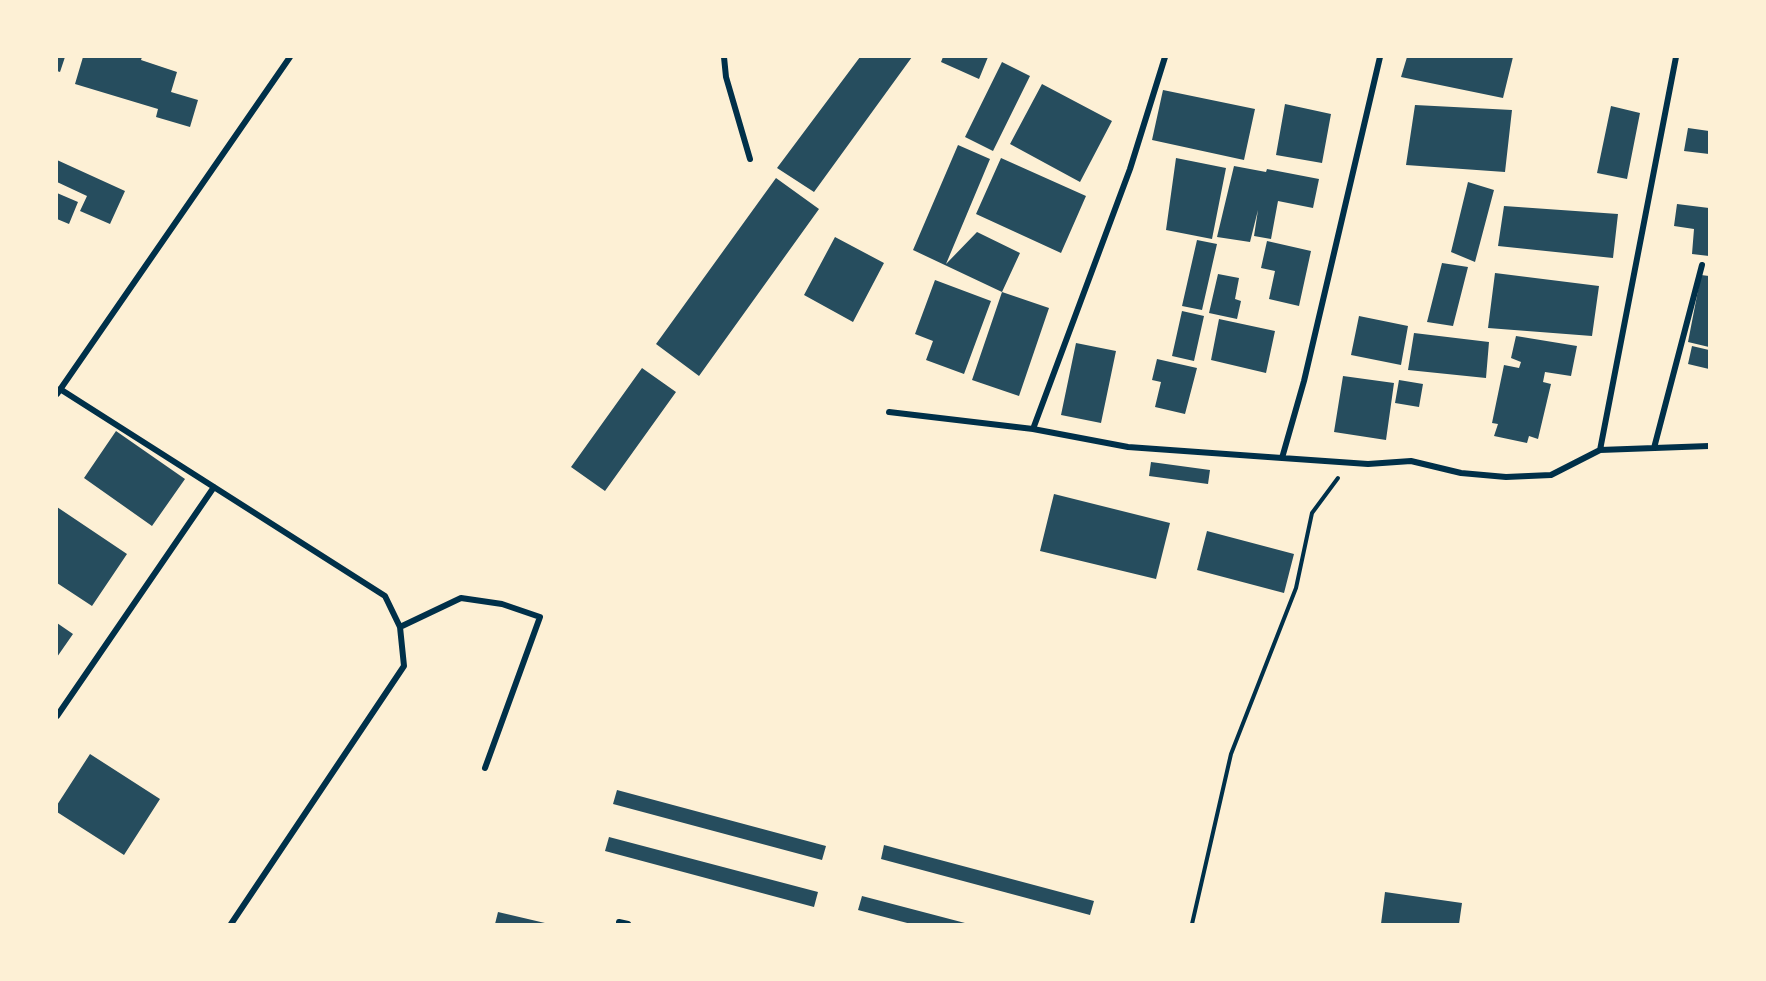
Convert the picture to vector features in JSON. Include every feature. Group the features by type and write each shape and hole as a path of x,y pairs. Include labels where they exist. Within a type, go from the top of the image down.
{"street":[{"path":"231,924 404,666 400,627 384,596 214,487 58,392 290,57"},
{"path":"724,57 726,77 750,159"},
{"path":"1033,429 1130,169 1165,57"},
{"path":"1282,458 1304,381 1380,57"},
{"path":"1600,450 1676,57"},
{"path":"1654,448 1702,265"},
{"path":"889,412 1033,429 1128,447 1368,464 1412,461 1461,473 1506,477 1551,475 1600,450 1709,446"},
{"path":"57,716 214,487"},
{"path":"400,627 461,598 502,604 540,617 485,768"},
{"path":"619,922 628,924"}],"path":[{"path":"1192,924 1231,754 1296,588 1312,513 1349,463"}],"building":[{"path":"57,57 65,57 60,72 57,71"},
{"path":"83,57 142,57 141,60 177,72 171,92 198,100 190,127 156,117 158,109 75,84"},
{"path":"860,57 912,57 814,192 777,168"},
{"path":"943,57 988,57 979,79 941,62"},
{"path":"1407,57 1513,57 1503,98 1401,77"},
{"path":"1002,62 1030,76 993,151 965,137"},
{"path":"1042,84 1112,121 1080,182 1010,144"},
{"path":"1163,90 1255,109 1244,160 1152,140"},
{"path":"1285,104 1331,114 1322,163 1276,155"},
{"path":"1415,105 1512,110 1505,172 1406,165"},
{"path":"1611,106 1640,113 1627,179 1597,173"},
{"path":"1688,128 1709,131 1709,154 1684,151"},
{"path":"958,145 990,159 946,264 977,232 1020,253 1002,292 913,250"},
{"path":"1001,158 1086,196 1061,253 976,214"},
{"path":"1176,158 1226,168 1212,239 1166,230"},
{"path":"57,160 125,191 110,224 80,211 87,196 57,182"},
{"path":"1234,166 1266,172 1267,169 1319,179 1313,208 1278,201 1271,239 1254,236 1258,210 1250,242 1217,237"},
{"path":"776,178 819,209 699,376 656,344"},
{"path":"1468,182 1494,190 1475,262 1451,252"},
{"path":"57,193 78,202 69,224 57,219"},
{"path":"1677,204 1709,208 1709,256 1692,254 1694,229 1674,226"},
{"path":"1504,206 1618,214 1613,258 1498,246"},
{"path":"835,237 884,263 853,322 804,295"},
{"path":"1197,240 1217,244 1202,310 1182,306"},
{"path":"1267,241 1311,251 1299,306 1269,299 1275,271 1261,268"},
{"path":"1442,263 1468,267 1453,326 1427,322"},
{"path":"1495,273 1599,286 1592,336 1488,328"},
{"path":"1218,274 1239,278 1235,299 1241,301 1237,319 1209,313"},
{"path":"1701,275 1709,276 1709,347 1688,342"},
{"path":"935,280 991,301 964,374 926,360 933,341 915,334"},
{"path":"1002,292 1049,308 1019,396 972,380"},
{"path":"1182,311 1204,316 1194,361 1172,356"},
{"path":"1359,316 1408,326 1401,365 1351,355"},
{"path":"1219,319 1275,331 1266,373 1211,360"},
{"path":"1414,333 1489,342 1486,378 1408,370"},
{"path":"1516,336 1577,346 1571,376 1545,372 1543,382 1551,384 1538,439 1529,436 1527,443 1494,436 1498,424 1492,423 1504,365 1519,368 1521,362 1511,358"},
{"path":"1076,343 1116,351 1101,423 1061,415"},
{"path":"1692,346 1709,350 1709,369 1688,364"},
{"path":"1157,359 1197,368 1185,414 1155,407 1161,382 1152,380"},
{"path":"642,368 676,392 605,491 571,467"},
{"path":"1343,376 1394,383 1386,440 1334,432"},
{"path":"1399,380 1423,384 1419,407 1395,403"},
{"path":"116,431 185,479 152,526 84,478"},
{"path":"1151,462 1210,470 1208,484 1149,476"},
{"path":"1054,494 1170,523 1156,579 1040,551"},
{"path":"57,507 127,554 92,606 57,583"},
{"path":"1207,531 1294,554 1284,593 1197,570"},
{"path":"57,623 73,634 57,657"},
{"path":"90,754 160,799 124,855 57,812 57,805"},
{"path":"617,790 826,846 822,860 613,804"},
{"path":"609,837 818,892 814,907 605,851"},
{"path":"884,845 1094,901 1090,915 881,859"},
{"path":"1385,892 1462,903 1459,924 1381,924"},
{"path":"862,896 965,924 911,924 858,910"},
{"path":"498,912 545,923 545,924 495,924"}]}
